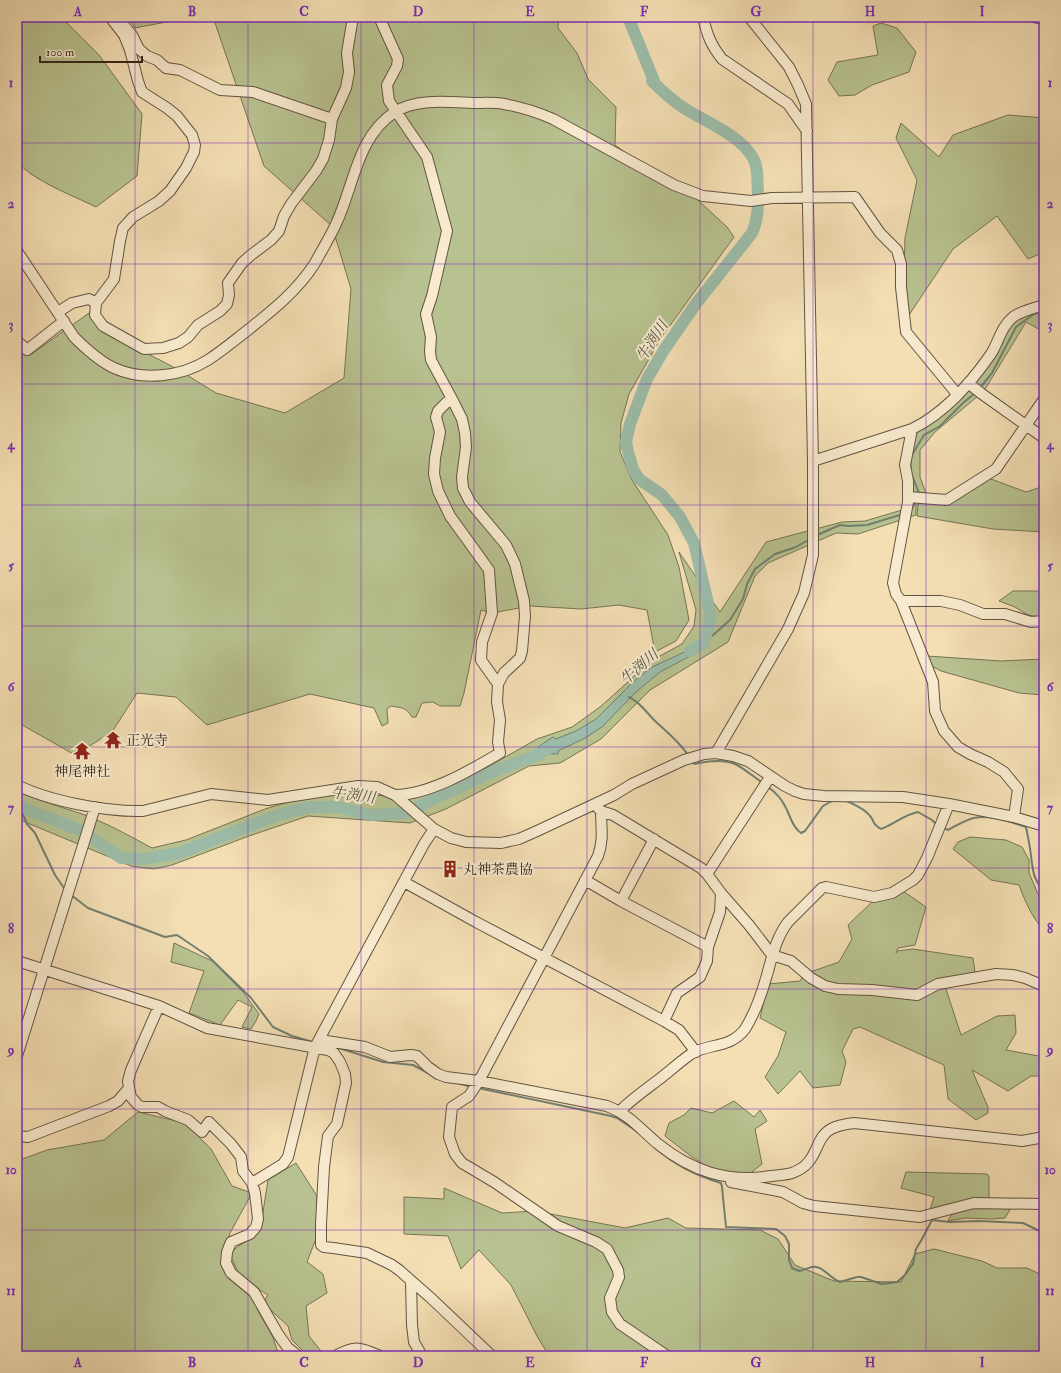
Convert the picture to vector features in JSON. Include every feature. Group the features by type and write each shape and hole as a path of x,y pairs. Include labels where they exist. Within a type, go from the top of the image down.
{"street":[{"path":"110,17 124,35 130,50 142,92 178,116 192,135 195,145 194,152 186,168 170,191 160,201 144,209 133,217 123,228 114,279 96,303 95,315 103,326 144,349 163,348 180,343 188,337 198,325 220,311 227,304 229,294 228,283 242,263 271,240 279,231 284,216 291,204 316,171 323,159 329,140 332,119 346,88 349,72 347,53 352,23 351,17"},
{"path":"117,17 132,36 139,49 147,56 157,60 166,68 180,70 220,90 253,92 332,119"},
{"path":"379,17 398,60 397,66 387,85 389,101 427,157 446,231 432,296 426,314 431,337 431,360 462,419 466,447 462,477 463,488 470,502 506,545 515,564 524,601 525,616 520,658 504,673 498,684 496,702 500,720 498,742 500,753 429,789 415,794 395,795"},
{"path":"703,17 706,34 722,59 788,104 807,131"},
{"path":"716,753 788,629 804,593 813,555 813,461 806,104 788,67 749,17"},
{"path":"1034,17 1044,19"},
{"path":"17,251 74,337 87,350 114,368 128,373 143,375 180,373 208,360 257,323 288,297 303,280 336,224 360,155 378,126 396,111 414,104 433,102 502,104 516,106 534,111 553,119 674,185 703,196 751,201 772,198 855,197 880,233 897,250 901,264 901,287 906,332 957,394"},
{"path":"17,341 27,350 72,303 89,299 96,303"},
{"path":"813,461 912,429 934,417 943,410 968,383 992,352 1000,333 1008,322 1014,316 1044,305"},
{"path":"968,383 1044,438"},
{"path":"452,399 438,410 436,417 440,432 435,458 434,474 438,491 450,516 489,570 492,613 482,642 481,660 498,684"},
{"path":"908,497 947,500 996,468 1044,400"},
{"path":"912,429 905,465 908,481 908,497 893,583 896,594 901,602 932,682 935,711 944,731 958,747 1004,772 1018,789 1014,817"},
{"path":"901,602 941,602 960,605 983,614 1005,614 1031,622 1044,621"},
{"path":"17,785 33,793 74,804 143,811 211,794 268,800 358,786 377,787 395,795 434,829 451,838 466,842 501,843 519,839 598,808 614,795 632,784 684,760 704,754 716,753 733,756 748,762 770,777 795,791 804,794 824,796 903,797 949,804 1014,817 1044,826"},
{"path":"707,874 770,777"},
{"path":"620,1111 650,1086 696,1052 725,1044 736,1037 744,1029 758,1003 772,955 783,928 822,888 826,887 874,897 892,893 918,876 949,804"},
{"path":"17,1056 95,807"},
{"path":"598,808 613,815 701,868 772,955 791,961 811,978 825,986 838,989 872,990 917,995 938,984 996,974 1013,975 1044,986"},
{"path":"598,808 603,832 602,846 598,856 479,1081 469,1096 452,1107 449,1137 455,1154 462,1163 494,1182 558,1226 596,1242 607,1249 618,1270 619,1277 610,1298 612,1312 620,1324 667,1356"},
{"path":"252,1183 283,1164 288,1157 317,1044 424,844 434,829"},
{"path":"621,901 654,840"},
{"path":"585,880 621,901 708,947"},
{"path":"404,882 664,1021 678,1030 696,1052"},
{"path":"664,1021 677,993 700,977 707,961 708,947 720,912 721,892"},
{"path":"17,961 160,1006 207,1028 317,1044 366,1046 390,1057 411,1055 417,1056 428,1067 438,1074 446,1077 479,1081 532,1093 590,1102 620,1111 674,1156 711,1174 730,1177 761,1178 791,1173 806,1166 829,1129 844,1124 854,1123 1022,1141 1044,1137"},
{"path":"160,1006 130,1070 128,1081 131,1097 142,1107 158,1107 165,1112 188,1120 202,1132 209,1122 231,1144 241,1157 243,1171 252,1183 255,1193 258,1219 256,1227 250,1234 231,1242 227,1252 226,1263 231,1272 254,1292 278,1334 288,1348 298,1356"},
{"path":"317,1044 334,1054 340,1062 345,1074 346,1083 337,1124 328,1136 324,1167 321,1245 324,1247 367,1253 392,1265 492,1356"},
{"path":"17,1136 28,1137 109,1106 118,1102 129,1088"},
{"path":"730,1177 731,1182 783,1192 803,1203 814,1206 920,1217 974,1203 1044,1204"},
{"path":"411,1281 414,1342 422,1356"},
{"path":"335,1356 346,1350 355,1348 364,1349 380,1356"}],"green space":[{"path":"17,17 61,17 99,55 142,114 137,176 96,207 42,181 32,175 17,161"},
{"path":"128,17 192,17 135,28"},
{"path":"213,17 559,17 558,28 577,53 588,79 616,107 615,145 664,181 688,191 727,227 734,237 661,338 629,394 621,423 620,452 632,480 668,535 679,567 689,620 676,641 655,652 647,610 619,605 581,609 530,606 492,613 481,610 460,706 440,706 433,702 422,703 416,717 412,717 406,710 391,706 387,709 388,723 382,726 374,708 310,694 207,725 176,697 137,693 112,732 75,755 17,722 17,346 29,356 89,313 102,330 177,369 216,393 285,413 344,378 351,289 332,226 264,166"},
{"path":"881,23 897,28 916,52 909,72 872,85 855,95 839,96 828,80 837,62 878,55 873,26"},
{"path":"1008,115 1044,118 1044,252 1028,259 997,216 953,249 905,321 903,300 905,238 917,180 896,138 901,123 939,157 953,135"},
{"path":"1044,308 1044,332 1026,322 984,391 935,432 920,450 920,477 926,493 916,506 916,515 858,534 836,533 768,563 755,576 728,642 650,690 601,739 560,763 529,766 446,809 410,823 308,816 172,865 154,869 131,866 25,822 17,817 17,791 85,815 119,830 152,848 186,840 265,809 312,795 409,797 486,768 537,739 572,727 600,707 647,663 682,644 694,626 696,610 679,552 720,612 766,542 842,522 865,521 902,510 907,463 914,433 945,412 1016,318"},
{"path":"975,477 991,479 1026,492 1044,486 1044,532 993,529 917,516 918,505 925,497 946,498"},
{"path":"1013,591 1044,591 1044,618 1028,615 1015,607 999,601"},
{"path":"927,656 1001,661 1044,659 1044,695 1019,693 941,671 930,665"},
{"path":"970,837 1006,840 1022,847 1029,860 1029,873 1038,894 1044,898 1044,930 1032,915 1019,885 991,880 953,849 958,842"},
{"path":"903,891 926,907 915,945 898,948 896,953 897,951 913,949 973,958 975,972 953,982 946,989 961,1035 997,1016 1015,1015 1016,1033 1006,1050 1044,1057 1044,1076 1031,1076 1008,1091 972,1070 988,1107 988,1113 976,1120 948,1099 944,1065 860,1027 853,1029 842,1051 846,1062 840,1085 813,1088 800,1071 778,1094 765,1077 778,1056 786,1032 760,1018 768,984 800,981 806,971 813,971 839,962 852,939 848,925 874,900"},
{"path":"174,943 212,961 243,992 259,1014 251,1029 242,1027 252,1007 238,1000 220,1025 189,1013 204,971 171,962"},
{"path":"734,1101 754,1117 760,1110 767,1121 755,1129 762,1164 748,1175 714,1171 692,1157 665,1136 669,1123 684,1115 691,1108 712,1113"},
{"path":"138,1112 185,1123 211,1149 232,1186 252,1193 230,1233 223,1256 226,1272 254,1300 259,1313 273,1337 277,1350 287,1356 17,1356 17,1161 47,1150 104,1140"},
{"path":"296,1163 317,1196 317,1236 307,1262 323,1274 327,1293 306,1306 309,1336 325,1356 308,1356 292,1340 288,1326 263,1303 268,1295 241,1278 229,1253 260,1231 268,1180"},
{"path":"906,1172 987,1174 989,1176 989,1200 929,1213 934,1197 901,1188"},
{"path":"444,1188 502,1213 535,1211 625,1228 668,1218 686,1228 760,1230 778,1239 795,1265 834,1281 901,1282 915,1254 934,1249 982,1261 997,1268 1027,1268 1044,1276 1044,1356 549,1356 511,1285 479,1250 461,1269 448,1236 404,1234 404,1197 444,1199"},
{"path":"975,1206 1012,1206 1005,1218 965,1218 948,1221 955,1212"}],"shaded area":[{"path":"704,643 692,655 660,672 636,692 602,727 585,738 558,751 558,754 544,754 535,756 539,750 538,747 553,737 556,739 576,731 596,719 630,685 650,668"}],"waterway":[{"name":"牛渕川","path":"628,17 654,81 652,81 682,107 741,143 753,158 757,171 758,209 757,218 752,233 695,305 664,350 647,379 630,424 626,442 633,469 639,479 662,495 680,517 694,543 711,616 704,643 690,651"},
{"path":"979,389 992,373 1016,327 1034,314 1044,311"},
{"path":"919,495 911,473 910,458 924,435 940,426 975,393"},
{"path":"911,509 917,501"},
{"path":"817,535 840,525 867,525 903,514"},
{"path":"704,643 730,620 743,599 747,584 755,569 775,554 796,547 810,539"},
{"path":"629,697 640,704 655,721 677,741 688,755"},
{"name":"牛渕川","path":"17,804 35,813 80,830 121,858 143,859 180,853 278,815 310,807 337,807 371,815 407,813 433,799 497,770 535,756 549,748"},
{"path":"692,761 694,764 727,761 744,769 763,783"},
{"path":"768,787 782,800 793,824 801,833 805,831 823,806 832,801"},
{"path":"844,800 865,811 881,829 908,815 918,812 936,824"},
{"path":"23,807 22,812 27,824 35,833 55,875 66,891"},
{"path":"944,828 948,830 967,820 980,817 1000,819 1026,827 1034,875 1044,891"},
{"path":"71,895 88,908 165,937 177,935 208,956 251,998 273,1027 292,1036 313,1042"},
{"path":"339,1048 383,1062 413,1065 432,1075"},
{"path":"457,1083 472,1087"},
{"path":"478,1088 611,1116 617,1118 635,1130"},
{"path":"654,1147 686,1169 721,1183 726,1227 776,1229 785,1236 789,1244 789,1260 792,1268 799,1271 812,1267 820,1268 840,1282 857,1277 882,1284 897,1282 904,1276 913,1264 916,1249 932,1220 949,1222 979,1221 1023,1223 1044,1233"}],"place":[{"name":"正光寺","path":"113,740"},
{"name":"神尾神社","path":"82,751"},
{"name":"丸神茶農協","path":"450,869"}]}
